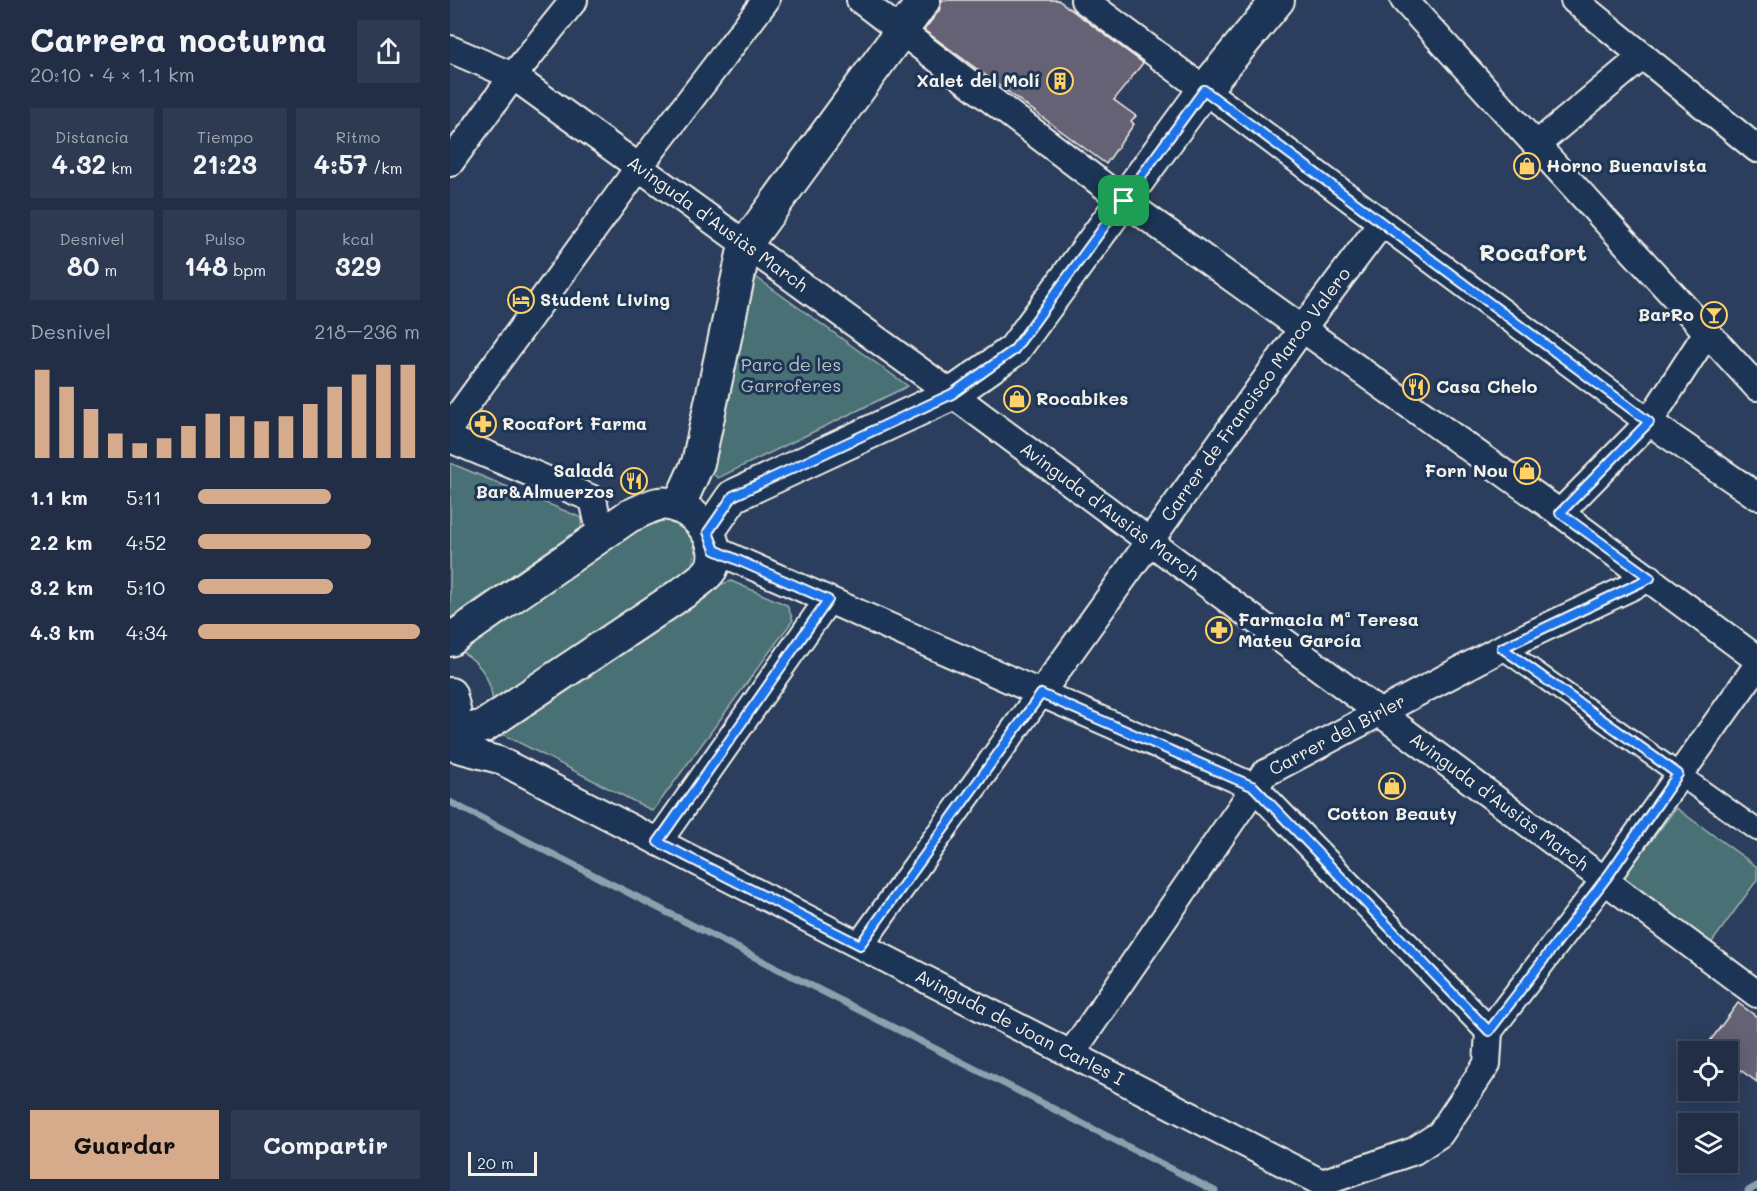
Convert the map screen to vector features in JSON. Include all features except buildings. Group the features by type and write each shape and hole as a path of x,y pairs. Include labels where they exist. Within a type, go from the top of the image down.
{"street":[{"path":"450,164 513,76 574,0"},
{"path":"450,427 639,167 766,0"},
{"path":"860,0 1124,201 1650,578 1757,659"},
{"path":"678,507 698,464 745,244 924,0"},
{"path":"1084,0 1649,422 1751,482"},
{"path":"456,716 510,710 690,588 711,570 712,541 733,496 952,394 1014,350 1204,90 1278,0"},
{"path":"1404,0 1757,387"},
{"path":"1574,0 1757,149"},
{"name":"Avinguda d'Ausiàs March","path":"450,50 513,76 639,167 952,394 1757,994"},
{"path":"1536,145 1643,56"},
{"name":"Carrer de Francisco Marco Valero","path":"860,945 1302,328 1382,224"},
{"path":"1560,513 1649,422 1706,333"},
{"path":"450,439 593,499 601,536"},
{"path":"450,640 629,516 660,504 678,507 712,541 828,600 1254,787 1489,1031 1604,881 1757,666"},
{"name":"Carrer del Birler","path":"1071,1054 1264,774 1502,648 1650,578"},
{"path":"658,842 828,600"},
{"path":"1502,648 1757,830"},
{"name":"Avinguda de Joan Carles I","path":"456,716 499,760"},
{"name":"Avinguda de Joan Carles I","path":"450,747 499,760 1322,1183 1414,1151 1440,1134 1487,1064 1489,1031"}],"green space":[{"name":"Parc de les Garroferes","path":"753,275 908,386 718,478 710,472"},
{"path":"450,463 582,518 581,528 450,618"},
{"path":"664,514 688,533 695,547 692,565 686,576 493,708 490,688 482,670 469,656 450,647 638,520"},
{"path":"731,581 787,605 793,620 653,811 504,735 501,729 713,587"},
{"path":"1676,808 1757,867 1757,880 1710,945 1622,879"}],"waterway":[{"path":"450,802 1215,1191"},
{"path":"1748,1191 1757,1186"}],"place":[{"name":"Xalet del Molí","path":"1060,81"},
{"name":"Horno Buenavista","path":"1527,166"},
{"name":"Student Living","path":"521,300"},
{"name":"BarRo","path":"1714,315"},
{"name":"Casa Chelo","path":"1416,387"},
{"name":"Rocabikes","path":"1017,399"},
{"name":"Rocafort Farma","path":"483,424"},
{"name":"Forn Nou","path":"1527,471"},
{"name":"Saladá Bar&Almuerzos","path":"634,481"},
{"name":"Farmacia Mª Teresa Mateu García","path":"1219,630"},
{"name":"Cotton Beauty","path":"1392,786"}],"district":[{"name":"Rocafort","path":"1533,253"}],"route":[{"path":"1204,90 1649,422 1560,513 1650,578 1502,648 1678,774 1610,873 1489,1031 1254,787 1041,694 860,945 658,842 828,600 715,550 708,532 733,496 952,394 1014,350 1124,201 1204,90"}]}
